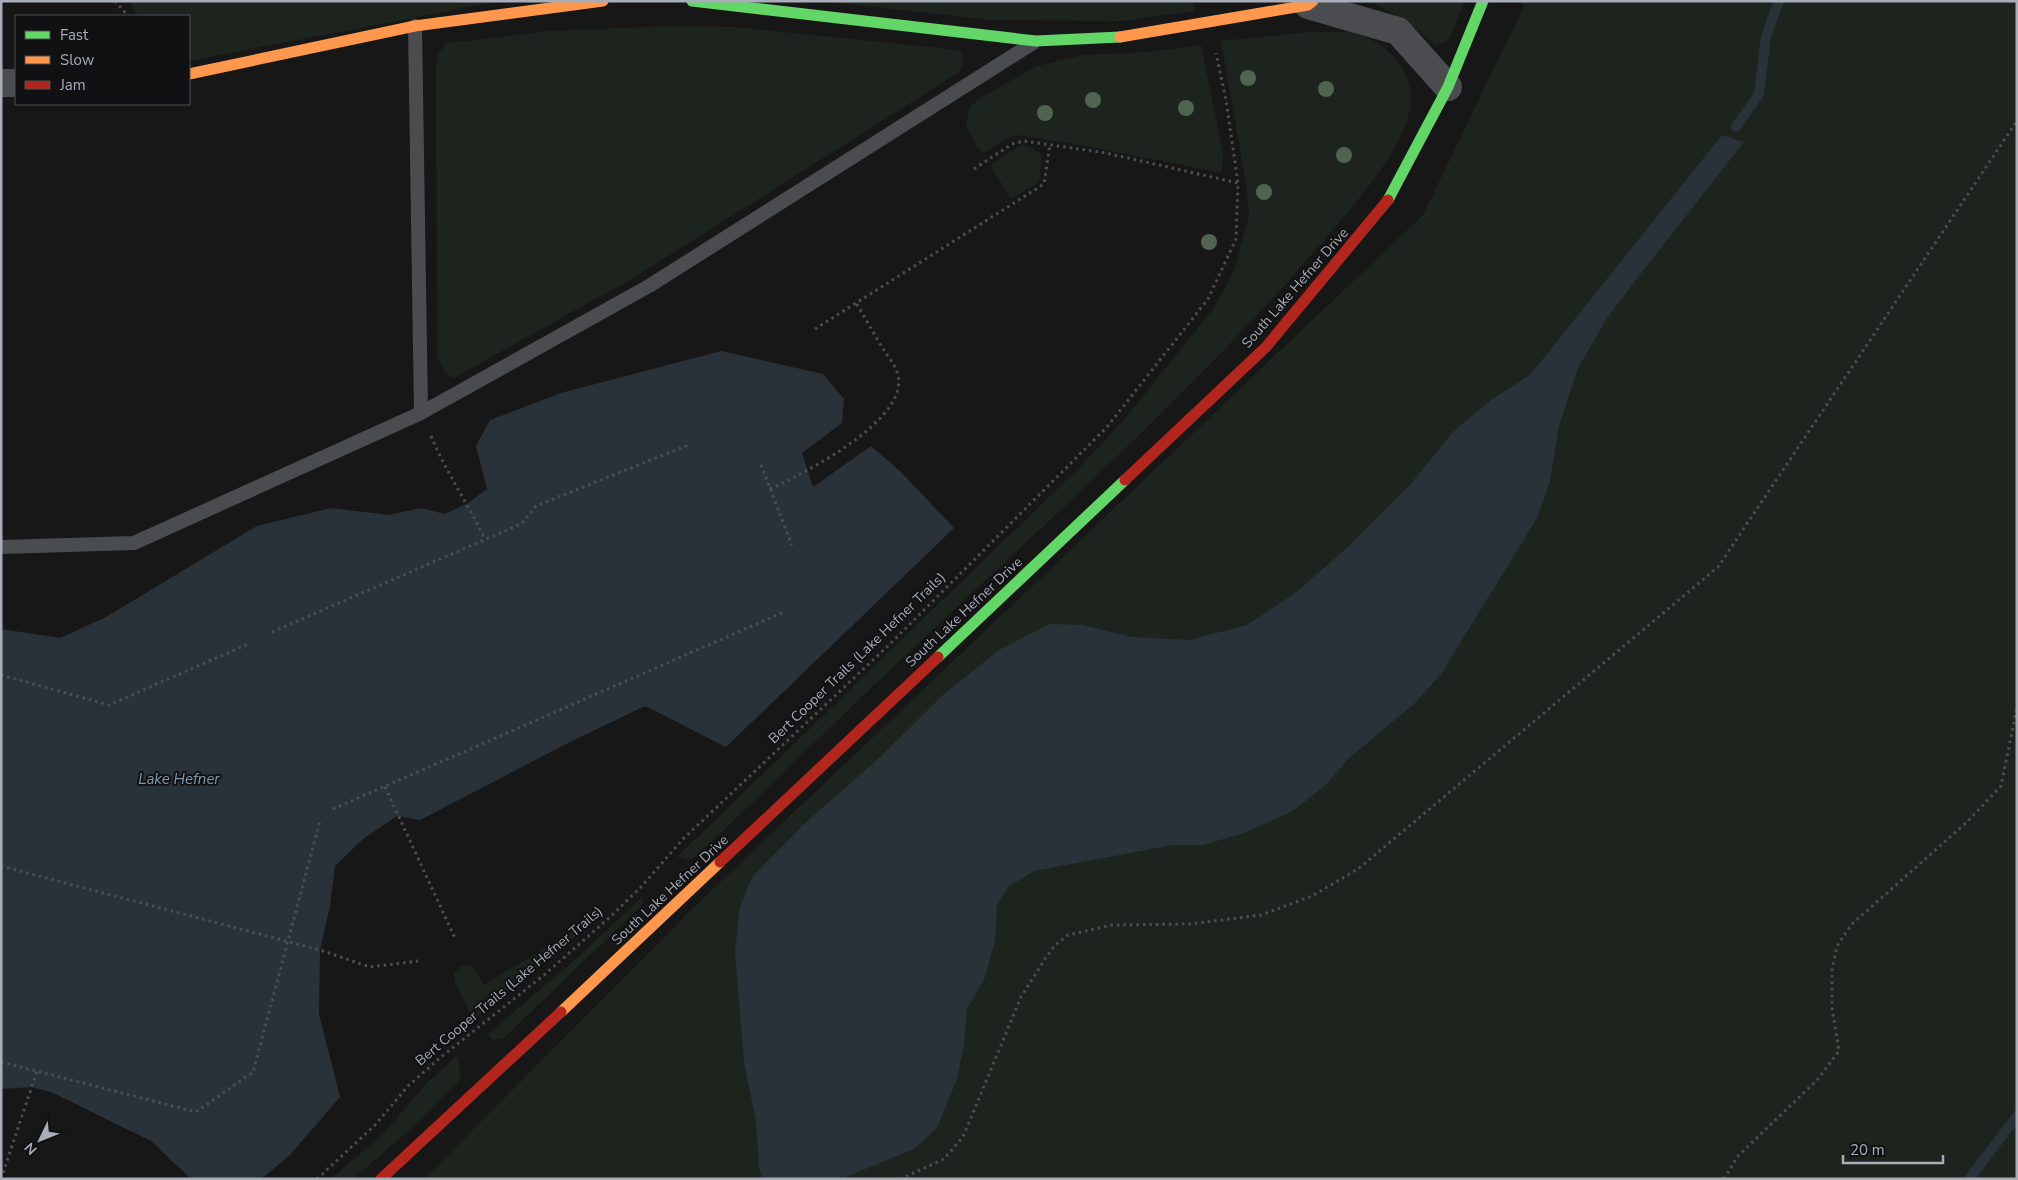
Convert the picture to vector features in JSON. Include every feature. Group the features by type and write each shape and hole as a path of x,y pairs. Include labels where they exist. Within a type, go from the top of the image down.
{"street":[{"path":"190,74 415,26 603,1"},
{"path":"692,1 1036,41 1130,36 1311,3 1398,31 1448,87"},
{"name":"South Lake Hefner Drive","path":"381,1179 686,895 1266,347 1387,203 1448,87 1482,1"},
{"path":"1,83 15,83"}],"lane":[{"path":"415,26 421,413"},
{"path":"1,547 134,543 421,413 649,286 1036,41"}],"path":[{"path":"115,1 127,15"},
{"name":"Bert Cooper Trails (Lake Hefner Trails)","path":"317,1179 376,1124 408,1086 428,1068 544,975 609,918 641,887 684,838 890,644 1107,427 1208,299 1236,239 1238,183 1226,100 1217,59"},
{"path":"900,1179 944,1159 963,1138 1021,996 1045,958 1068,935 1112,925 1190,924 1261,915 1312,896 1335,883 1358,869 1718,567 2017,121"},
{"path":"974,169 1018,141 1106,152 1238,183"},
{"path":"815,329 1044,184 1050,144"},
{"path":"770,489 809,471 867,431 881,420 897,390 898,373 856,303"},
{"path":"421,413 440,457 468,503 484,539"},
{"path":"272,632 521,524 536,506 690,444"},
{"path":"761,466 792,545"},
{"path":"333,809 784,612"},
{"path":"1,675 109,705 248,644"},
{"path":"1724,1179 1738,1156 1817,1080 1839,1051 1832,1008 1832,970 1837,946 1852,924 1966,822 2001,786 2017,707"},
{"path":"385,787 455,938"},
{"path":"1,1062 196,1112 253,1072 320,821"},
{"path":"1,866 289,942 370,967 418,961"},
{"path":"1,1179 37,1071"}],"shaded area":[{"path":"130,1 500,1 190,61 190,15 137,15"},
{"path":"821,1 1193,1 1195,11 1122,21 992,20"},
{"path":"1370,1 1465,1 1448,41 1436,45 1407,22"},
{"path":"1520,1 2017,1 2017,1179 424,1179 692,909 1423,215 1524,6"},
{"path":"672,26 735,27 950,49 960,51 963,62 958,73 635,277 453,378 441,366 437,349 436,67 440,51 447,43 550,31"},
{"path":"1309,32 1345,32 1369,38 1390,52 1405,72 1409,84 1411,96 1410,109 1398,142 1363,194 1326,238 1227,347 1124,450 694,858 687,860 677,857 1078,469 1128,415 1214,308 1234,271 1249,215 1246,183 1221,41"},
{"path":"1201,45 1223,152 1222,173 1091,147 1017,135 1008,138 984,153 976,146 966,125 969,108 980,98 1037,66 1083,55 1148,52"},
{"path":"1021,145 1032,148 1042,155 1039,182 1011,199 992,168 992,164"},
{"path":"643,896 642,905 504,1038 494,1040 487,1035 577,958"},
{"path":"603,913 474,1020 455,982 454,974 461,966 469,964 474,968 484,985"},
{"path":"457,1056 461,1076 457,1084 415,1125 353,1179 331,1179 384,1133 427,1083"}],"water":[{"path":"1722,135 1744,142 1607,318 1578,368 1559,426 1550,481 1537,518 1441,674 1414,704 1348,759 1327,784 1293,811 1244,833 1203,845 1173,845 1034,871 1008,887 997,904 995,941 984,980 967,1009 964,1044 957,1079 937,1128 914,1149 841,1179 762,1179 759,1166 756,1121 744,1063 735,952 740,907 752,877 803,825 879,758 943,695 999,650 1050,624 1083,625 1132,637 1189,640 1247,625 1294,594 1348,547 1409,486 1453,432 1491,400 1531,374"},
{"name":"Lake Hefner","path":"721,351 823,374 844,399 842,423 802,453 813,487 871,446 901,472 954,528 726,747 645,706 568,743 420,820 397,816 363,839 335,866 330,906 320,950 319,1014 340,1097 290,1155 261,1179 191,1179 151,1141 51,1092 32,1087 1,1089 1,629 60,638 106,617 257,526 331,508 389,515 421,508 445,514 468,503 487,489 476,446 490,420 561,393"}],"waterway":[{"path":"1736,127 1759,94 1766,36 1779,1"},
{"path":"1969,1179 2017,1116"}],"traffic: fast":[{"path":"692,1 1036,41 1120,37"},
{"path":"1388,200 1448,87 1483,1"},
{"path":"938,657 1125,480"}],"traffic: slow":[{"path":"190,74 415,26 603,1"},
{"path":"1120,37 1308,5 1313,1"},
{"path":"561,1012 720,862"}],"traffic: jam":[{"path":"1125,480 1266,347 1388,200"},
{"path":"720,862 938,657"},
{"path":"381,1179 561,1012"}]}
